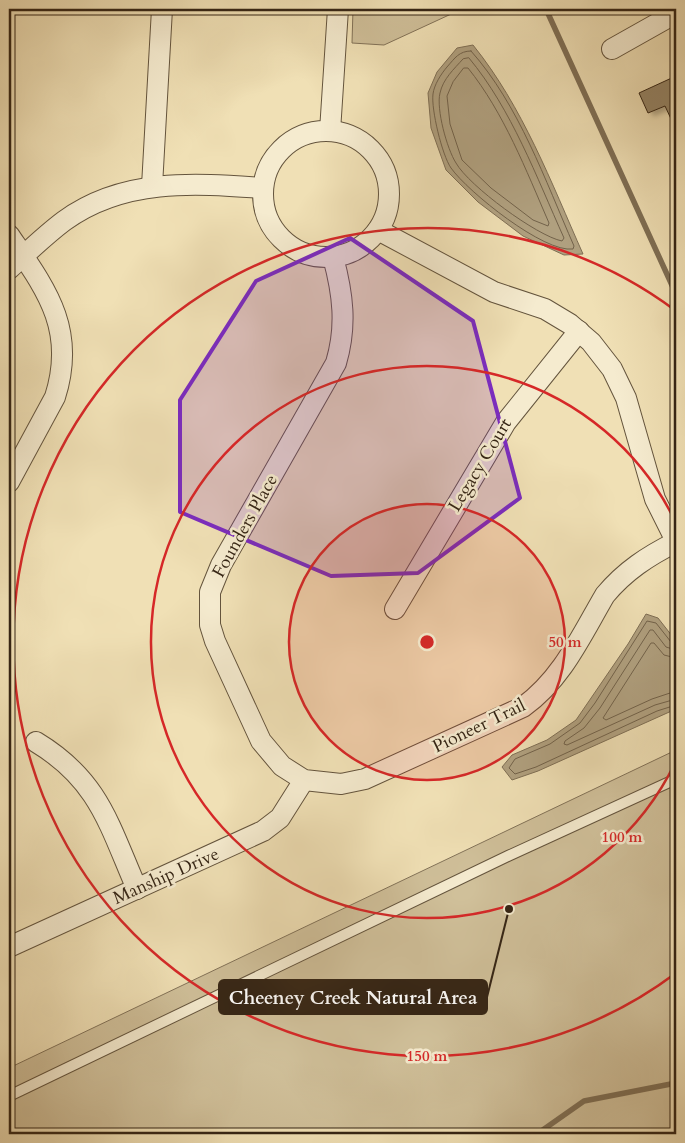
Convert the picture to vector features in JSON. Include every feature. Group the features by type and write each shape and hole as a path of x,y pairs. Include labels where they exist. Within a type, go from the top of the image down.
{"street":[{"path":"152,186 162,9"},
{"path":"330,131 338,9"},
{"path":"612,49 676,13"},
{"path":"330,131 354,137 372,151 379,160 388,183 389,195 385,219 371,238 354,251 333,257 305,254 280,240 268,221 264,210 262,188 269,165 284,147 305,134 330,131"},
{"path":"9,269 58,226 82,210 106,199 152,186 189,183 262,188"},
{"path":"378,230 494,292 545,309 579,331 602,354 620,384 632,412 655,498 676,541"},
{"path":"9,235 52,303 61,342 60,374 55,397 9,482"},
{"name":"Founders Place","path":"304,780 282,766 261,741 215,640 210,625 209,607 210,592 221,565 336,363 344,332 344,314 343,300 333,257"},
{"name":"Legacy Court","path":"395,609 506,422 579,331"},
{"name":"Pioneer Trail","path":"304,780 341,784 365,779 523,707 543,692 555,678 613,586 633,566 676,541"},
{"path":"36,742 64,760 98,801 137,889"},
{"name":"Manship Drive","path":"9,947 263,831 280,818 291,804 304,780"}],"lane":[{"path":"9,1096 500,860 676,779"}],"highlighted area":[{"path":"350,238 473,321 520,498 418,573 331,576 180,512 180,400 256,281"}],"shaded area":[{"path":"353,9 462,9 384,45 352,43"},
{"path":"676,750 676,1134 9,1134 9,1068"}],"water":[{"path":"473,45 491,69 521,119 583,254 564,255 523,236 478,202 446,170 431,128 428,93 437,72 457,48"},
{"path":"646,614 658,618 676,641 676,709 538,771 512,780 502,767 512,755 547,740 576,720 628,644"}],"building":[{"path":"676,76 676,119 672,121 665,106 648,113 639,93"}],"waterway":[{"path":"546,9 676,294"},
{"path":"537,1134 584,1101 676,1083"}],"place":[{"name":"Cheeney Creek Natural Area","path":"509,909"}]}
